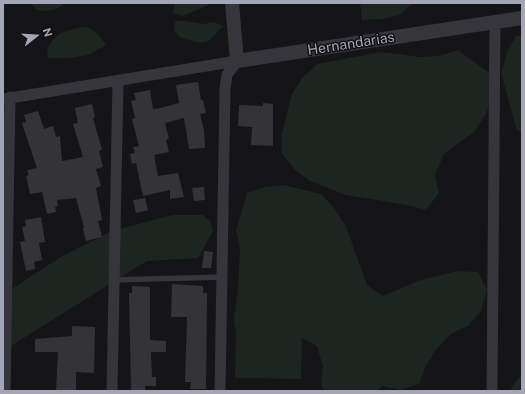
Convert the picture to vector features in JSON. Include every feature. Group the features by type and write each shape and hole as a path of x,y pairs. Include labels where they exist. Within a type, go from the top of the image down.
{"street":[{"path":"220,391 225,89 228,74 237,61 232,3"},
{"name":"Hernandarias","path":"237,61 522,18"},
{"path":"492,391 495,22"},
{"path":"5,391 7,98 237,61"},
{"path":"112,391 118,80"}],"lane":[{"path":"114,280 222,277"}],"shaded area":[{"path":"31,3 65,3 57,9 46,11 36,10"},
{"path":"175,3 212,3 183,16 173,13"},
{"path":"360,3 412,3 401,14 383,19 362,20"},
{"path":"175,21 204,24 214,22 223,26 209,41 200,43 181,38 174,31"},
{"path":"81,27 90,28 98,34 106,45 88,55 69,58 48,58 47,48 60,33"},
{"path":"522,35 522,132 517,131 501,73 507,52 516,36"},
{"path":"458,50 491,74 492,95 486,114 475,131 444,154 435,175 439,193 426,210 407,205 346,195 310,181 295,170 282,154 282,134 292,94 302,78 317,64 381,52 420,57 439,56"},
{"path":"284,185 321,194 334,208 346,226 367,285 383,296 420,280 458,271 478,272 487,290 481,311 468,326 451,334 437,348 426,366 419,384 400,390 382,386 377,391 324,391 321,385 323,367 317,346 302,338 301,379 235,378 236,332 234,320 238,288 240,250 236,230 247,193 264,187"},
{"path":"172,215 203,215 210,221 213,231 198,258 147,261 3,351 7,292 59,258 112,231"},
{"path":"522,374 522,391 510,391 513,385"}],"building":[{"path":"198,82 201,100 203,100 206,113 200,114 204,131 205,148 189,149 184,118 165,123 169,139 166,140 169,152 154,155 158,176 178,173 184,197 170,199 170,190 143,196 136,163 132,164 130,154 135,153 133,147 139,146 132,119 135,118 131,101 136,100 134,93 150,90 153,109 160,108 179,103 176,85"},
{"path":"263,103 273,104 273,146 251,145 252,127 238,126 239,105 263,106"},
{"path":"92,104 95,117 93,118 102,150 99,151 103,167 96,169 101,186 96,188 102,220 98,221 102,237 86,241 84,227 76,198 57,200 58,206 55,207 56,212 47,214 42,192 30,194 26,176 29,175 27,170 37,168 22,123 26,122 24,115 38,111 44,129 53,126 56,137 60,136 62,161 83,157 73,124 78,123 75,108"},
{"path":"204,187 205,200 194,201 192,188"},
{"path":"145,198 148,210 136,213 133,200"},
{"path":"41,217 45,242 39,243 42,260 34,262 35,269 26,271 20,242 25,241 22,227 26,226 25,220"},
{"path":"204,251 213,252 211,268 202,268"},
{"path":"172,284 203,286 203,293 207,293 206,389 190,389 191,382 185,382 187,317 171,317"},
{"path":"132,286 150,287 150,340 166,341 166,352 151,352 152,377 156,377 156,386 145,386 145,390 131,390 129,293 132,293"},
{"path":"72,326 95,327 94,373 76,372 76,390 56,391 58,352 35,352 35,339 72,336"}]}
